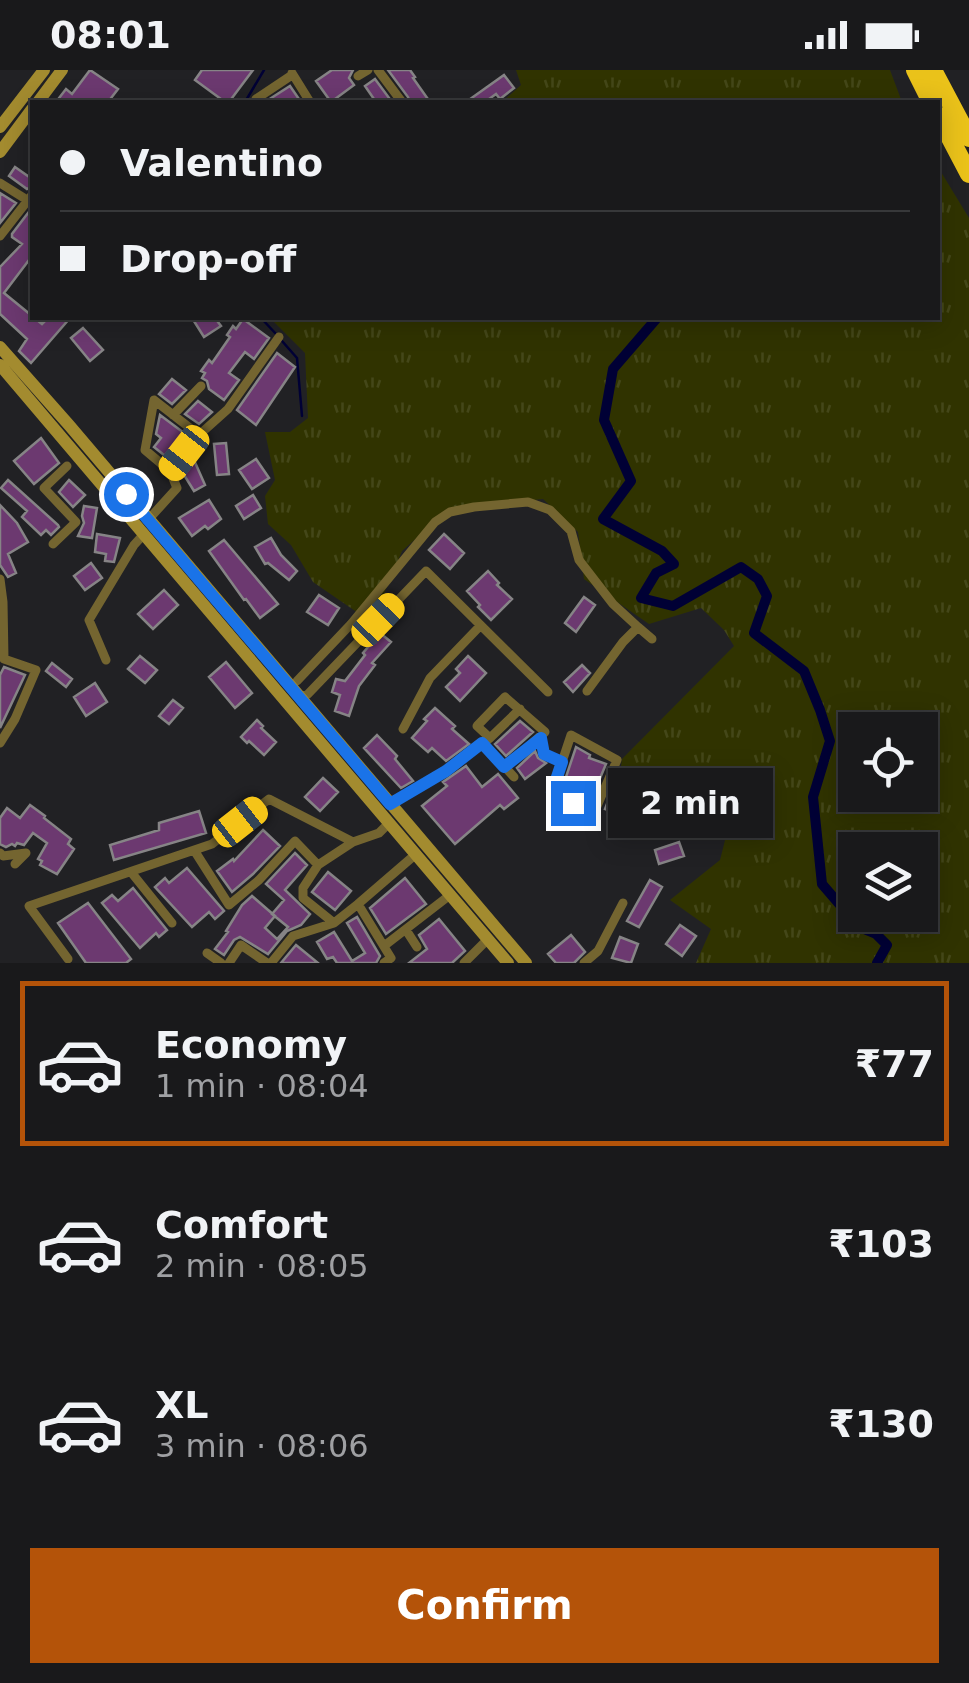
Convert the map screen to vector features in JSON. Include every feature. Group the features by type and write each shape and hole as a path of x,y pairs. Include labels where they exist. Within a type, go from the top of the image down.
{"highway":[{"path":"915,70 930,100"},
{"path":"933,70 940,100"},
{"path":"942,110 967,129"},
{"path":"942,110 969,174"}],"main road":[{"path":"1,123 44,70"},
{"path":"40,100 62,70"},
{"path":"0,152 30,112"},
{"path":"0,348 148,527"},
{"path":"0,365 286,684 389,823 508,963"},
{"path":"286,684 526,963"}],"street":[{"path":"378,70 400,100"},
{"path":"256,100 292,72 309,100"},
{"path":"0,183 30,199"},
{"path":"0,236 30,201"},
{"path":"170,472 199,435 228,408 278,337"},
{"path":"173,414 201,386"},
{"path":"106,660 89,620 134,544 177,488 170,472 145,450 154,400 199,435"},
{"path":"53,544 76,522 44,488 67,466"},
{"path":"286,684 351,624 435,522 450,512 474,506 528,502 550,510 571,531 579,560 613,604 652,639"},
{"path":"300,697 308,694 426,571 548,692"},
{"path":"0,579 4,659 36,670 0,743"},
{"path":"402,729 430,678 480,626"},
{"path":"587,691 638,627"},
{"path":"504,767 545,732 505,698 477,726 504,767 514,778"},
{"path":"390,804 446,771 520,709"},
{"path":"571,735 617,760 594,813 552,792 562,762 571,735"},
{"path":"541,738 544,754 562,762"},
{"path":"68,959 29,906 212,844 269,800 354,842"},
{"path":"334,922 303,898 303,888 318,865 354,842 379,833 389,823"},
{"path":"194,850 229,904 259,880 295,841 318,865"},
{"path":"0,853 26,853 15,864"},
{"path":"207,953 225,963 241,945 269,963 293,936 334,922 416,854"},
{"path":"131,872 172,923"},
{"path":"384,946 450,895"},
{"path":"584,963 598,951 623,902"},
{"path":"358,904 390,958 384,963"},
{"path":"406,930 417,947"},
{"path":"464,963 488,940"}],"green space":[{"path":"516,70 890,70 901,100 504,100 521,85"},
{"path":"940,170 969,218 969,963 696,963 711,929 670,900 720,860 736,797 689,790 669,805 618,788 622,759 734,646 724,630 701,608 649,624 584,579 578,532 543,499 449,509 402,551 377,610 361,615 313,582 291,545 268,524 265,496 275,480 265,432 290,432 308,418 305,353 272,320 940,320"}],"building":[{"path":"90,70 118,89 110,100 58,100 66,89 72,94"},
{"path":"202,70 253,70 230,100 222,100 195,80"},
{"path":"332,70 353,70 349,78 354,85 334,100 330,100 316,81"},
{"path":"388,70 410,70 429,100 408,97"},
{"path":"504,75 514,88 500,99 496,94 488,100 469,100"},
{"path":"375,79 391,100 375,100 365,86"},
{"path":"290,86 300,100 268,100"},
{"path":"15,167 30,178 30,188 27,189 9,176"},
{"path":"0,193 16,203 0,223"},
{"path":"30,214 30,259 4,293 30,314 30,320 42,324 46,320 68,320 31,363 19,351 27,339 0,314 0,267 22,244 12,234"},
{"path":"193,320 216,320 221,326 204,337"},
{"path":"244,320 269,338 254,359 245,352 229,373 239,380 224,400 209,389 201,371 209,360 212,363 233,326 236,329"},
{"path":"83,328 103,350 90,361 71,338"},
{"path":"277,353 295,367 256,425 237,410"},
{"path":"172,379 186,390 172,404 159,394"},
{"path":"198,401 212,412 199,424 185,414"},
{"path":"160,415 188,436 169,459 154,447 161,438 156,434"},
{"path":"41,438 59,463 34,484 14,461"},
{"path":"226,443 229,474 217,475 214,444"},
{"path":"256,459 269,478 252,489 239,470"},
{"path":"194,460 205,485 194,491 181,470"},
{"path":"8,480 58,525 51,535 46,530 41,535 22,517 27,511 1,488"},
{"path":"69,480 85,495 73,507 59,492"},
{"path":"253,495 261,508 244,519 236,506"},
{"path":"209,500 221,519 192,536 179,518"},
{"path":"0,505 28,542 8,554 16,573 8,577 0,565"},
{"path":"84,506 97,508 92,538 78,536 84,523"},
{"path":"97,534 120,538 114,562 105,561 106,554 95,552"},
{"path":"444,534 464,553 450,569 429,550"},
{"path":"271,538 297,571 289,580 265,564 255,547"},
{"path":"224,540 278,604 260,618 209,551"},
{"path":"91,563 102,578 85,590 74,576"},
{"path":"488,571 512,599 491,620 467,591"},
{"path":"164,590 178,605 153,629 138,614"},
{"path":"319,595 339,608 328,625 307,612"},
{"path":"584,597 595,605 576,632 565,623"},
{"path":"380,633 391,642 372,663 375,665 359,686 349,716 335,711 340,695 332,692 336,679 345,681"},
{"path":"140,656 157,670 145,683 128,669"},
{"path":"468,656 486,673 460,701 446,687 460,673 456,669"},
{"path":"226,662 252,693 235,708 209,677"},
{"path":"52,663 72,679 66,687 46,671"},
{"path":"582,665 590,673 573,692 564,682"},
{"path":"4,667 25,675 0,728 0,675"},
{"path":"95,683 107,702 86,716 74,697"},
{"path":"173,700 183,708 169,724 159,716"},
{"path":"435,708 469,744 446,761 412,738"},
{"path":"257,720 276,742 264,755 241,737"},
{"path":"520,721 533,732 506,756 495,744"},
{"path":"377,735 413,781 401,788 364,748"},
{"path":"576,747 589,758 606,764 590,802 565,789"},
{"path":"535,751 546,763 525,779 517,768"},
{"path":"466,766 482,787 498,774 518,798 504,809 500,805 455,844 422,806 447,786 443,782"},
{"path":"323,778 338,792 320,811 305,797"},
{"path":"610,796 642,808 637,821 605,809"},
{"path":"688,804 721,809 719,828 685,824"},
{"path":"30,805 71,839 68,844 74,849 57,874 40,865 42,861 38,859 47,843 33,833 24,845 0,844 0,818 7,808 20,818"},
{"path":"199,811 206,833 114,860 110,845 159,830 159,823"},
{"path":"263,830 280,846 232,892 217,871 234,861"},
{"path":"679,842 684,856 659,864 655,850"},
{"path":"295,853 307,865 285,890 310,914 301,925 287,931 268,954 240,937 224,955 215,949 242,905 252,896 272,914 284,900 266,884","holes":["275,916 288,927 277,939 265,928"]},
{"path":"187,868 224,911 215,919 209,912 192,927 155,887 165,878 169,883"},
{"path":"328,872 351,891 335,910 312,892"},
{"path":"405,878 426,904 386,934 370,908"},
{"path":"650,880 662,887 639,927 627,921"},
{"path":"133,888 167,930 159,937 156,933 140,948 102,903 112,895 118,901"},
{"path":"88,903 131,959 126,963 86,963 58,923"},
{"path":"357,917 380,956 376,963 337,963 333,957 327,959 317,942 334,932 352,961 365,953 347,923"},
{"path":"439,919 465,951 452,963 409,963 427,949 419,935"},
{"path":"680,925 696,936 682,956 666,944"},
{"path":"571,935 585,952 574,963 556,963 548,954"},
{"path":"620,937 638,944 631,963 612,958"},
{"path":"296,945 318,963 281,963"}],"waterway":[{"path":"246,100 264,70"},
{"path":"263,320 277,335"},
{"path":"655,320 613,369 604,420 631,481 603,519 662,551 674,564 656,573 641,598 673,606 741,567 758,579 767,596 754,633 804,671 830,741 813,797 822,884 859,927 876,934 887,945 877,963"},
{"path":"282,341 297,358 302,416"}],"route":[{"path":"126,494 390,804 446,771 482,743 504,767 541,738 544,754 562,762 552,792 573,803"}]}
